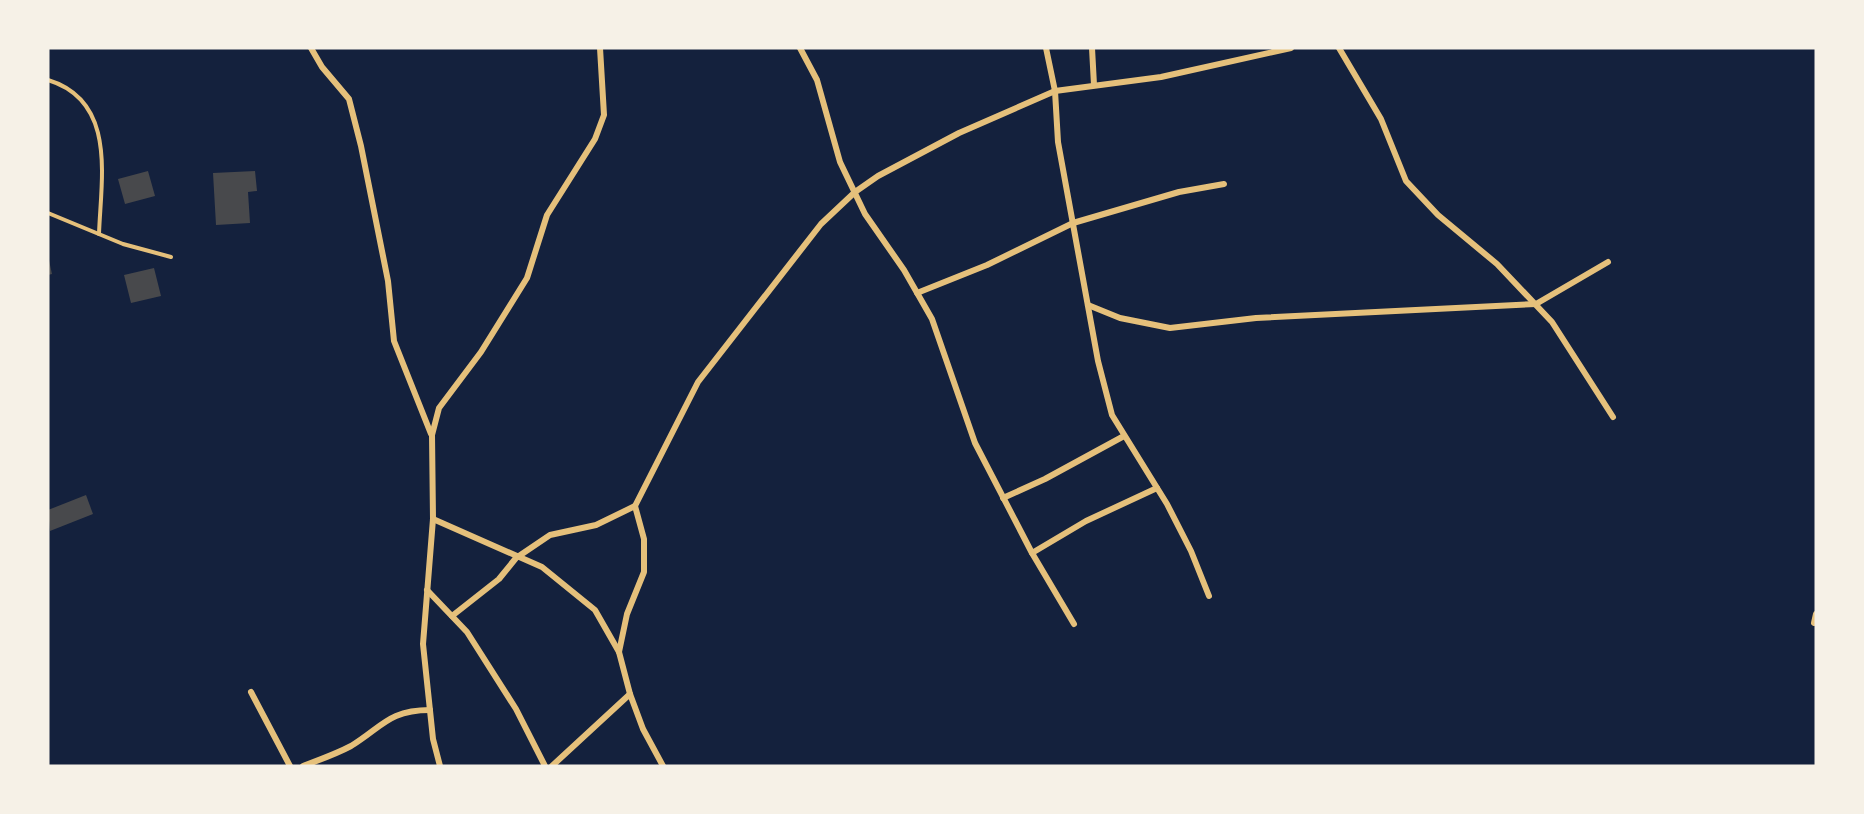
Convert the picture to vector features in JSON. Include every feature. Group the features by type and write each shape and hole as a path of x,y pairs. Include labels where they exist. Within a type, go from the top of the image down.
{"street":[{"path":"311,48 322,67 349,99 362,146 388,281 394,341 432,435"},
{"path":"440,766 430,710 423,644 433,519 432,435 439,408 481,352 527,278 547,215 595,139 604,115 600,48"},
{"path":"800,48 817,80 840,162 865,214 932,319 975,443 1032,553 1074,624"},
{"path":"1046,48 1054,91 1058,141 1098,361 1112,415 1157,488 1191,550 1209,596"},
{"path":"1092,48 1094,85"},
{"path":"452,616 499,579 516,558 550,535 596,525 635,506 656,470 698,382 821,224 855,192 878,176 959,133 1054,91 1161,77 1291,48"},
{"path":"1339,48 1381,120 1406,181 1438,214 1497,264 1552,322 1613,417"},
{"path":"917,293 987,266 1073,223 1179,192 1224,184"},
{"path":"1088,304 1120,318 1170,328 1256,318 1536,304 1608,262"},
{"path":"1003,498 1045,479 1124,436"},
{"path":"1032,553 1086,521 1157,488"},
{"path":"619,652 627,614 644,572 644,539 635,506"},
{"path":"433,519 516,558 542,567 595,610 619,652 630,694 644,729 663,766"},
{"path":"428,590 467,632 516,709 545,766"},
{"path":"1814,623 1816,614"},
{"path":"252,692 290,766"},
{"path":"552,766 630,694"},
{"path":"303,766 351,746 387,718 412,710 430,710"}],"lane":[{"path":"48,80 74,92 98,128 102,146 99,234"},
{"path":"48,213 131,247 171,257"}],"building":[{"path":"148,171 155,196 125,204 118,179"},
{"path":"255,171 257,191 248,192 250,223 216,225 213,173"},
{"path":"48,256 52,274 48,275"},
{"path":"154,268 161,296 131,303 124,275"},
{"path":"86,495 93,514 50,531 48,510"}]}
